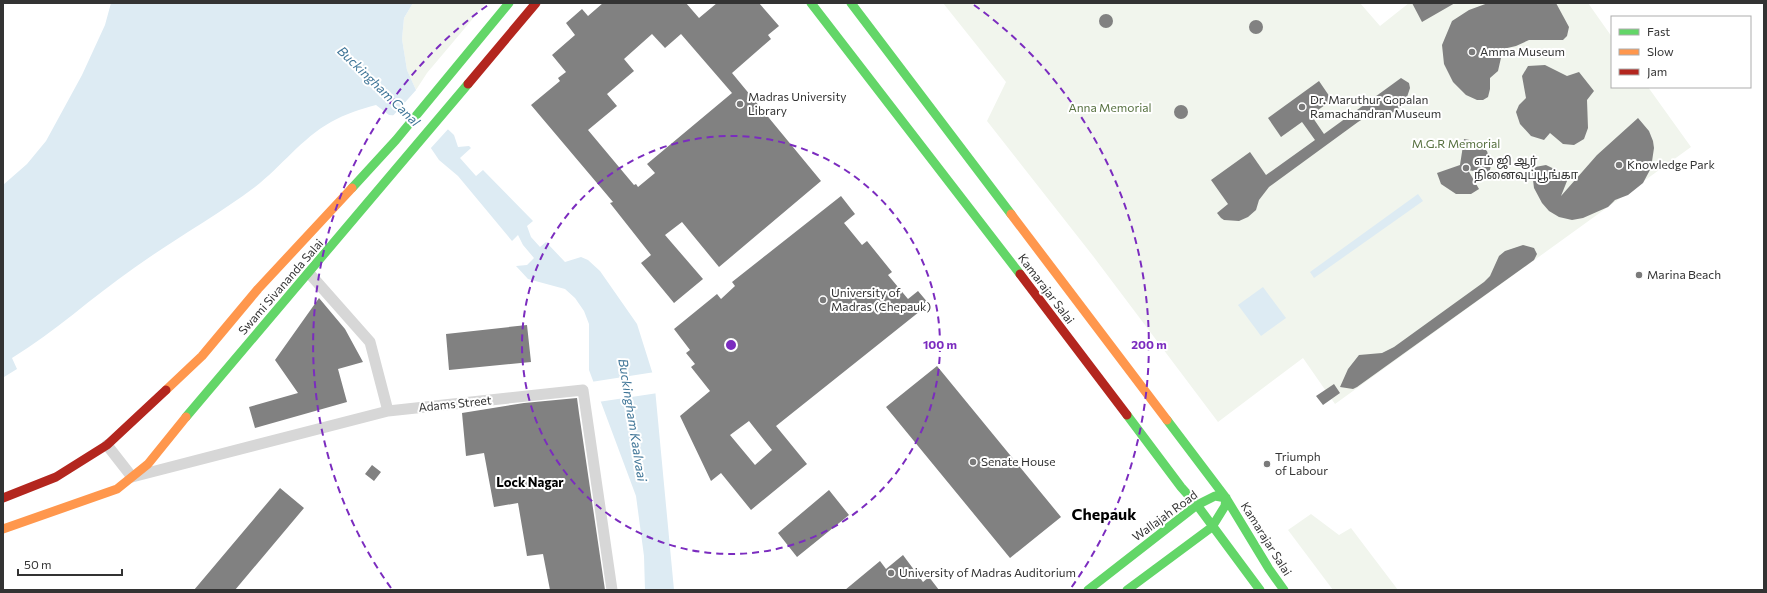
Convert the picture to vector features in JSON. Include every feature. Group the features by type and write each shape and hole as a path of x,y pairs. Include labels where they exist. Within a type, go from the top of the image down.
{"main road":[{"name":"Swami Sivananda Salai","path":"3,498 56,477 107,445 202,356 258,289 396,140 509,3"},
{"name":"Swami Sivananda Salai","path":"3,530 117,489 148,464 208,390 446,112 536,3"},
{"name":"Kamarajar Salai","path":"811,3 1017,270 1181,487 1197,505 1260,590"},
{"name":"Kamarajar Salai","path":"851,3 1226,498 1269,569 1284,590"},
{"name":"Wallajah Road","path":"1088,590 1197,505 1215,496 1226,498"},
{"path":"1127,590 1212,527 1225,506 1226,498"}],"street":[{"path":"308,273 370,342 388,411"},
{"name":"Adams Street","path":"132,477 388,411 583,390 612,590"},
{"path":"107,445 132,477"}],"green space":[{"path":"413,3 486,3 427,73 416,90 407,70 402,39 404,18"},
{"name":"M.G.R Memorial","path":"943,3 1360,3 1380,26 1409,3 1588,3 1611,36 1611,88 1649,88 1691,147 1335,404 1303,358 1218,422 1093,256 987,121 1006,82"},
{"path":"1311,514 1339,535 1351,528 1398,590 1333,590 1288,530"}],"water":[{"path":"111,3 413,3 404,18 402,39 407,70 416,90 436,118 454,135 458,147 469,146 471,148 460,158 476,176 483,170 533,221 527,226 531,237 540,247 546,242 565,262 581,257 588,260 600,271 637,324 654,378 674,590 645,590 644,556 636,496 589,370 589,324 584,311 575,298 565,289 528,279 516,266 527,265 534,258 523,245 518,235 512,241 458,176 439,160 422,135 400,116 389,115 376,105 342,117 320,129 301,144 274,171 255,187 134,268 58,326 12,358 17,369 4,377 3,185 27,164 46,141 82,75 105,25"},
{"path":"1418,194 1423,201 1314,278 1310,272"},
{"path":"1263,287 1286,318 1261,336 1238,305"}],"pier":[{"path":"417,89 431,111 450,127 430,149 415,131 399,118 391,118"},
{"path":"655,372 658,393 598,402 591,382"}],"building":[{"path":"603,3 686,3 699,18 717,3 759,3 779,26 768,35 771,39 732,73 821,181 719,267 682,222 665,235 703,279 674,303 641,263 651,255 610,203 613,202 531,105 560,81 558,78 566,72 552,55 575,35 566,23 582,9 588,16","holes":["652,34 665,48 681,34 732,93 647,164 655,173 638,187 636,184 634,185 588,130 617,106 607,94 634,71 624,59"]},
{"path":"1412,3 1455,3 1422,22"},
{"name":"Amma Museum","path":"1488,3 1556,3 1569,27 1567,36 1563,40 1529,40 1516,46 1503,49 1498,71 1490,78 1488,97 1483,100 1477,100 1466,95 1453,82 1444,64 1442,45 1452,21 1469,10"},
{"path":"1106,14 1111,16 1113,21 1111,26 1106,28 1101,26 1099,21 1101,16"},
{"path":"1256,20 1261,22 1263,27 1261,32 1256,34 1251,32 1249,27 1251,22"},
{"path":"1545,65 1567,76 1579,72 1594,91 1587,100 1588,128 1584,139 1574,145 1563,144 1550,133 1544,140 1531,136 1520,124 1516,112 1519,105 1526,98 1522,76 1528,66"},
{"path":"1401,78 1409,83 1410,88 1407,97 1398,109 1392,113 1375,114 1358,122 1269,187 1259,200 1256,210 1248,217 1239,221 1224,220 1217,213 1228,204 1211,180 1250,152 1266,175 1315,140 1302,122 1281,137 1268,118 1319,81 1332,100 1311,115 1324,134"},
{"path":"1181,105 1186,107 1188,112 1186,117 1181,119 1176,117 1174,112 1176,107"},
{"name":"Knowledge Park","path":"1638,118 1649,131 1654,148 1651,168 1643,183 1628,195 1615,200 1608,207 1583,218 1572,220 1559,217 1549,211 1542,203 1534,188 1532,172 1535,167 1546,165 1569,176 1561,196 1597,155"},
{"path":"1464,139 1475,141 1487,151 1491,165 1489,174 1468,170 1479,189 1471,194 1456,194 1441,184 1437,173 1460,165"},
{"path":"841,196 855,214 844,223 862,245 867,241 892,272 888,275 908,299 918,291 929,304 776,426 807,464 751,510 721,473 711,481 680,416 710,391 691,367 695,364 686,353 690,350 674,329 717,294 721,299 735,286 732,282","holes":["749,421 772,450 755,465 730,435"]},
{"path":"1523,245 1534,248 1537,254 1534,260 1357,387 1353,389 1340,387 1348,369 1359,355 1382,353 1394,347 1484,282 1490,276 1499,256 1505,251"},
{"path":"319,298 345,329 363,362 338,369 347,402 255,428 249,407 298,393 275,360"},
{"path":"527,325 531,362 449,370 446,334"},
{"name":"Senate House","path":"937,366 1061,517 1010,558 886,407"},
{"path":"1334,384 1340,393 1323,405 1316,396"},
{"path":"577,398 605,590 550,590 543,554 527,556 518,503 494,507 484,453 466,456 462,413 524,403"},
{"path":"372,465 381,472 374,481 365,474"},
{"path":"280,488 304,508 235,590 194,590"},
{"path":"829,490 849,515 797,557 778,533"},
{"name":"University of Madras Auditorium","path":"903,555 923,582 929,577 939,590 845,590 880,561 886,569"}],"traffic: fast":[{"path":"352,188 396,140 509,3"},
{"path":"811,3 1020,274"},
{"path":"851,3 1011,214"},
{"path":"186,417 468,84"},
{"path":"1127,415 1181,487 1197,505 1260,590"},
{"path":"1167,420 1226,498 1269,569 1284,590"},
{"path":"1088,590 1197,505 1215,496 1226,498 1225,506 1212,527 1127,590"}],"traffic: slow":[{"path":"166,390 202,356 258,289 352,188"},
{"path":"1011,214 1167,420"},
{"path":"3,529 117,489 148,464 186,417"}],"traffic: jam":[{"path":"468,84 536,3"},
{"path":"1020,274 1127,415"},
{"path":"3,498 56,477 107,445 166,390"}],"place":[{"name":"Amma Museum","path":"1472,52"},
{"name":"Madras University Library","path":"740,104"},
{"name":"Dr. Maruthur Gopalan Ramachandran Museum","path":"1302,107"},
{"name":"Knowledge Park","path":"1619,165"},
{"name":"எம் ஜி ஆர் நினைவுப்பூங்கா","path":"1466,168"},
{"name":"Marina Beach","path":"1639,275"},
{"name":"University of Madras (Chepauk)","path":"823,300"},
{"name":"Senate House","path":"973,462"},
{"name":"Triumph of Labour","path":"1267,464"},
{"name":"University of Madras Auditorium","path":"891,573"}],"district":[{"name":"Lock Nagar","path":"530,482"},
{"name":"Chepauk","path":"1104,514"}],"water label":[{"name":"Buckingham Canal","path":"379,86"},
{"name":"Buckingham Kaalvaai","path":"633,420"}],"park label":[{"name":"Anna Memorial","path":"1110,108"}]}
